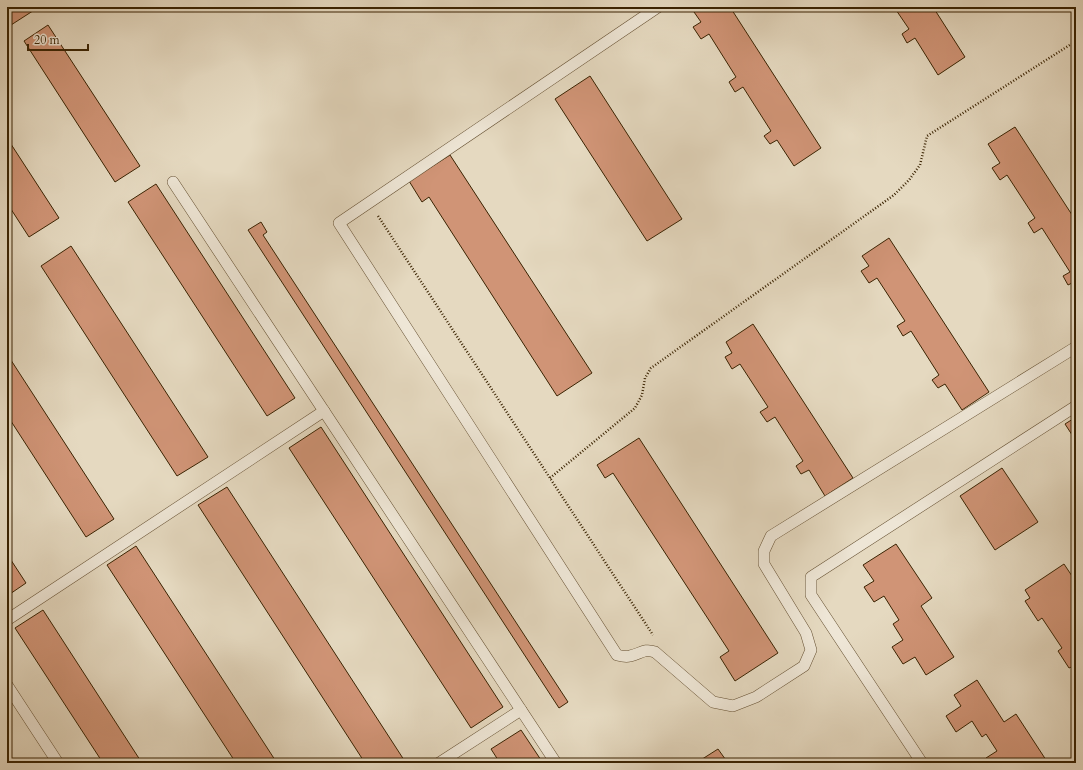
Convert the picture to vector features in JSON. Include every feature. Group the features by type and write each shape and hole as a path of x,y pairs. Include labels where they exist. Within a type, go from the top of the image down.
{"lane":[{"path":"658,7 339,223 617,655 629,656 650,650 655,652 713,702 733,706 756,697 804,666 810,650 806,633 764,564 764,551 771,536 1076,347"},
{"path":"173,182 556,763"},
{"path":"922,763 811,595 810,577 1076,406"},
{"path":"7,620 324,411"},
{"path":"7,685 58,763"},
{"path":"439,763 521,710"}],"path":[{"path":"550,478 635,408 642,395 645,378 651,368 894,196 909,180 920,165 927,136 1076,41"},
{"path":"370,202 656,640 655,652"}],"building":[{"path":"7,7 39,7 11,25 7,19"},
{"path":"701,7 730,7 821,148 794,166 777,140 770,144 764,136 771,131 743,87 735,92 729,82 736,77 709,34 701,39 693,27 701,22 694,12"},
{"path":"894,7 933,7 965,57 938,75 915,38 907,43 902,34 909,29"},
{"path":"48,25 140,166 115,182 24,41"},
{"path":"590,76 682,219 647,241 555,99"},
{"path":"1015,127 1076,221 1076,281 1068,285 1063,276 1070,272 1042,228 1034,233 1028,223 1035,218 1007,175 1000,180 992,168 1000,163 988,144"},
{"path":"7,138 59,218 29,237 7,203"},
{"path":"450,155 592,373 557,396 429,197 422,202 409,181"},
{"path":"156,184 295,398 267,416 128,202"},
{"path":"261,222 267,232 263,235 568,702 559,708 248,230"},
{"path":"889,238 989,392 962,410 945,384 938,388 932,380 939,375 911,331 903,336 897,326 905,321 877,278 869,283 861,271 869,266 862,256"},
{"path":"71,246 208,457 177,476 41,266"},
{"path":"753,324 853,478 825,496 809,470 801,474 796,466 803,461 775,417 767,422 760,412 768,407 740,364 732,369 725,357 732,353 726,342"},
{"path":"7,354 114,519 86,537 7,415"},
{"path":"1076,417 1076,441 1065,424"},
{"path":"321,427 503,707 471,728 289,448"},
{"path":"639,438 778,653 735,681 720,657 729,651 613,473 605,478 597,465"},
{"path":"1002,468 1038,522 995,550 960,496"},
{"path":"227,487 406,763 365,763 198,505"},
{"path":"896,544 932,598 921,606 954,657 926,675 915,657 903,664 892,647 903,640 893,624 899,620 884,596 874,602 864,587 874,581 863,565"},
{"path":"136,546 277,763 236,763 107,565"},
{"path":"7,554 26,583 7,596"},
{"path":"1064,564 1076,582 1076,669 1074,666 1069,668 1058,651 1062,648 1042,618 1038,621 1025,601 1030,598 1025,590"},
{"path":"43,610 142,763 103,763 15,628"},
{"path":"977,680 1004,722 1016,714 1048,763 989,763 986,758 997,751 986,734 982,737 972,721 956,732 946,716 961,706 954,695"},
{"path":"521,730 543,763 500,763 491,749"},
{"path":"718,749 728,763 696,763"}]}
